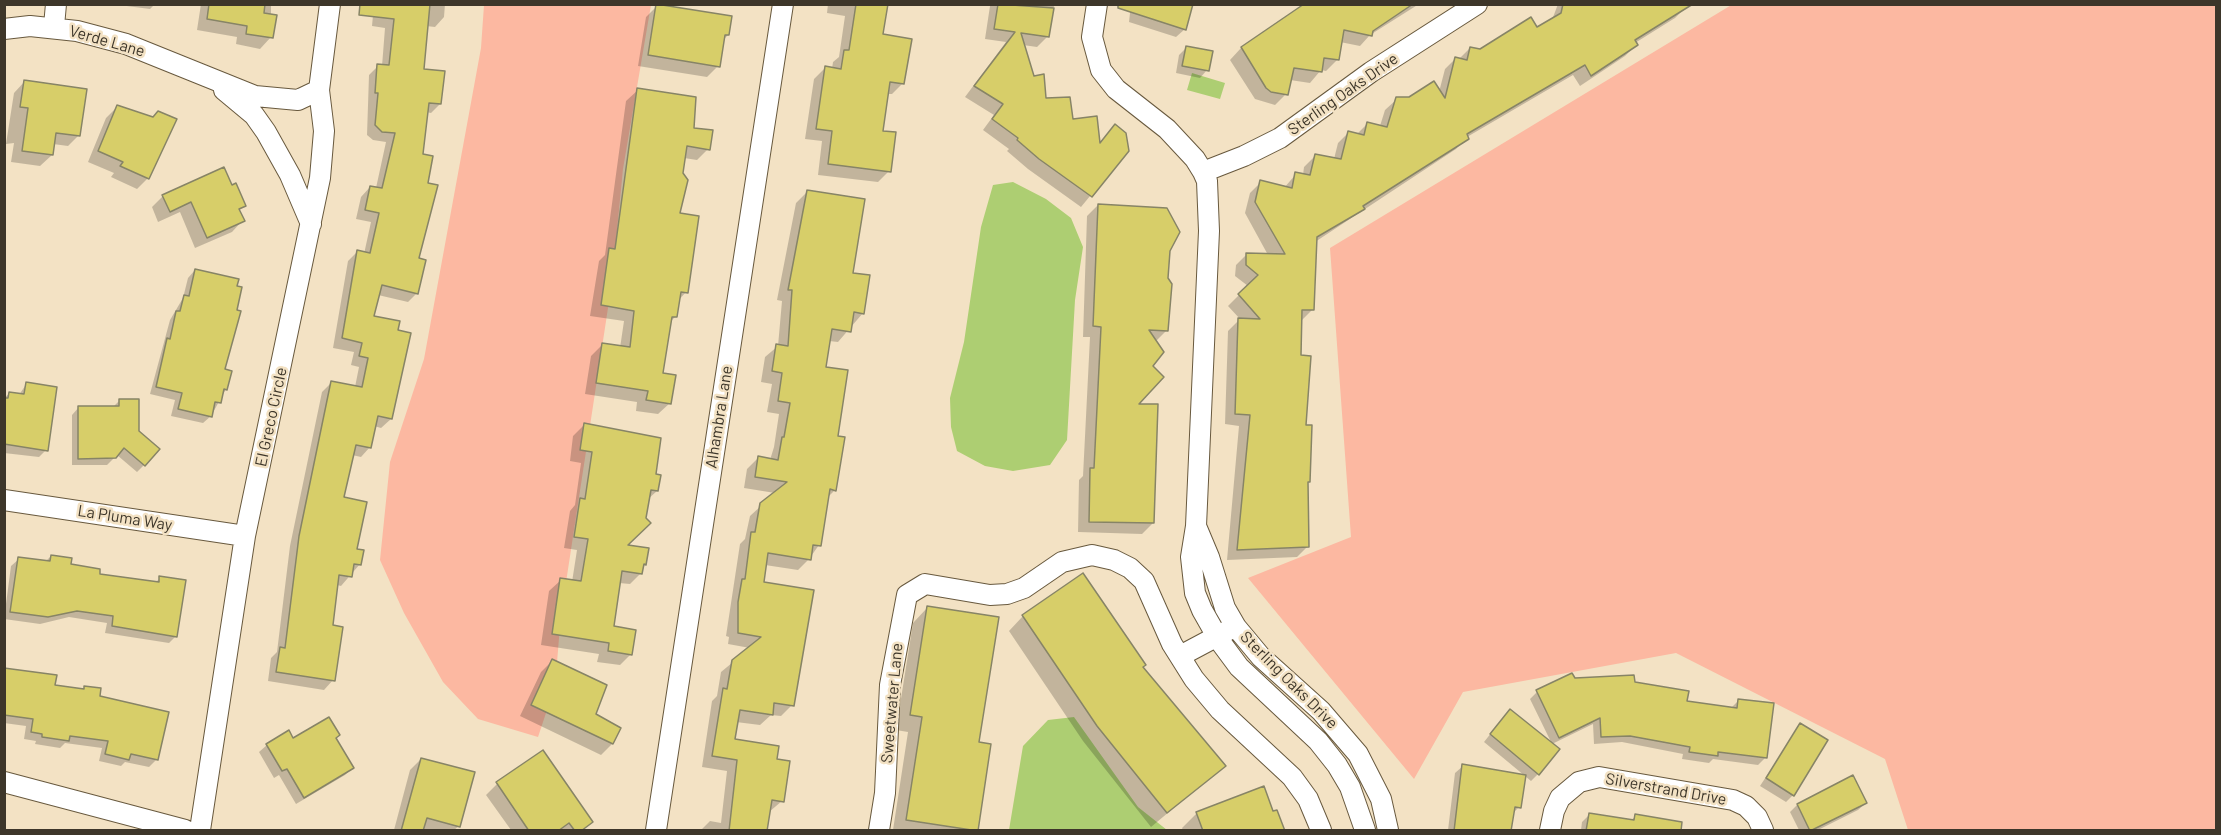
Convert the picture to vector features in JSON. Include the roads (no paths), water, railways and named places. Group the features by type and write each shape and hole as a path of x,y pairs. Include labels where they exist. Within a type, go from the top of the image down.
{"street":[{"path":"54,26 56,4"},
{"name":"El Greco Circle","path":"200,831 245,536 324,155 324,130 319,90 330,4"},
{"name":"Alhambra Lane","path":"656,831 783,4"},
{"name":"Sterling Oaks Drive","path":"1097,4 1092,38 1101,70 1116,89 1167,129 1195,159 1207,181 1209,231 1196,526 1191,557 1195,593 1217,636 1239,667 1318,741 1337,765 1350,787 1365,831"},
{"name":"Sterling Oaks Drive","path":"1203,172 1244,156 1280,138 1371,72 1477,4"},
{"name":"Verde Lane","path":"4,30 30,26 54,26 126,44 255,96 298,100 319,90"},
{"name":"Verde Lane","path":"205,76 254,115 290,175 311,225"},
{"name":"La Pluma Way","path":"4,500 245,536"},
{"name":"Sterling Oaks Drive","path":"1196,526 1209,557 1225,608 1236,627 1261,657 1321,711 1358,754 1381,799 1388,831"},
{"name":"Sweetwater Lane","path":"879,831 885,793 890,685 903,601 911,590 925,584 990,595 1007,594 1024,588 1072,558 1092,555 1104,557 1130,568 1144,581 1180,656 1194,679 1220,710 1292,777 1308,799 1321,831"},
{"path":"1180,656 1236,627"},
{"name":"Silverstrand Drive","path":"1550,831 1554,811 1560,798 1579,782 1599,777 1733,800 1746,806 1757,816 1763,831"},
{"path":"4,782 185,831"}]}
